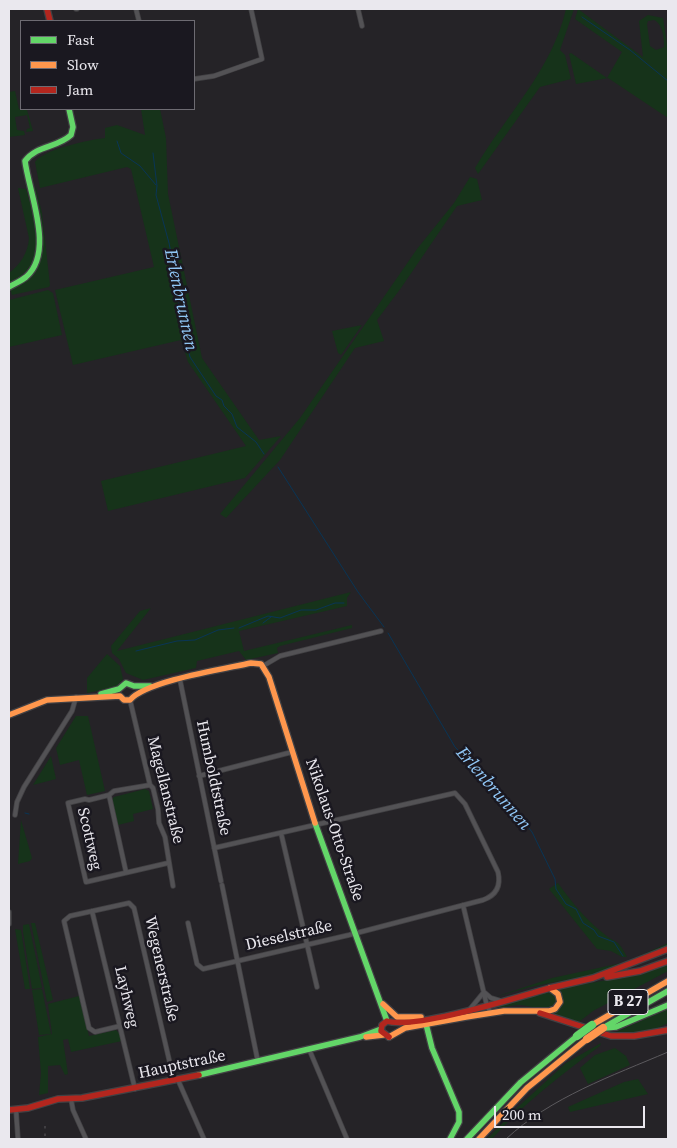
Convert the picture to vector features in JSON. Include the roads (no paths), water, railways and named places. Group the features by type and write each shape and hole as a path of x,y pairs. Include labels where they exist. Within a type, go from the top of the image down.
{"main road":[{"path":"9,287 24,279 32,271 40,255 39,234 25,161 30,153 65,140 71,135 73,127 69,110"},
{"path":"9,715 40,702 119,693 126,683 135,690 251,663 263,666"},
{"name":"Nikolaus-Otto-Straße","path":"263,666 269,677 316,824 380,1002 383,1027"},
{"path":"119,693 124,700 130,700 135,690"},
{"path":"592,978 668,949"},
{"path":"383,1027 397,1027 489,1009 502,1001 550,988 592,978 640,971 668,961"},
{"name":"B 27","path":"467,1139 521,1082 577,1036 667,980"},
{"path":"540,1013 555,1010 559,1006 560,998 550,988"},
{"name":"B 27","path":"479,1139 528,1088 588,1039 603,1028 668,991"},
{"path":"380,1002 397,1017 429,1020 470,1009 489,1009 540,1013 584,1029 615,1036 640,1036 668,1030"},
{"path":"603,1028 616,1027 668,1005"},
{"path":"429,1020 432,1048 459,1112 459,1122 450,1139"},
{"path":"658,1032 668,1026"},
{"path":"383,1027 391,1038 397,1027"},
{"name":"Hauptstraße","path":"12,1110 52,1100 71,1099 176,1081 360,1037 383,1027"}],"street":[{"path":"195,79 210,77 262,59 251,9"},
{"path":"358,9 362,26"},
{"path":"263,666 280,656 381,631"},
{"name":"Humboldtstraße","path":"180,680 258,1062"},
{"path":"15,815 19,797 72,711 76,697"},
{"name":"Magellanstraße","path":"130,700 150,785 153,788 158,817 165,837 173,886"},
{"path":"199,776 292,752"},
{"path":"150,785 114,791 109,796 126,872 168,863"},
{"name":"Dieselstraße","path":"188,923 197,964 201,969 356,933 489,898 496,892 499,878 465,804 459,795 452,792 316,824"},
{"name":"Scottweg","path":"109,796 68,802 86,882 126,872"},
{"path":"214,848 316,824"},
{"path":"281,833 317,987"},
{"name":"Wegenerstraße","path":"92,911 129,903 133,905 176,1081"},
{"path":"463,905 489,1009"},
{"path":"92,911 67,917 64,921 89,1028 95,1032 120,1026"},
{"name":"Layhweg","path":"92,911 135,1089"},
{"path":"9,912 9,924"},
{"path":"484,992 494,1000 502,1001"},
{"path":"470,1009 484,992"},
{"path":"309,1049 347,1139"},
{"path":"176,1081 204,1139"},
{"path":"71,1099 73,1110 86,1139"},
{"path":"12,1110 18,1122 18,1139"}],"waterway":[{"path":"582,17 630,50 668,81"},
{"path":"117,141 121,153 140,166 156,185"},
{"name":"Erlenbrunnen","path":"153,153 157,186 156,195 169,243 178,287 179,311 190,357 216,396 222,400 224,406 232,414 237,427 256,442 264,454"},
{"name":"Erlenbrunnen","path":"278,467 358,592 384,627"},
{"path":"239,628 268,616 280,618 301,610 316,610 335,603 344,603"},
{"path":"263,623 271,617"},
{"path":"136,651 177,641 195,640 218,630 234,628"},
{"name":"Erlenbrunnen","path":"388,633 455,747 506,799 532,832 555,879 556,889 566,904 576,909 583,923 594,930 598,936 614,942 623,956"},
{"path":"25,813 29,814"}],"tram line":[{"path":"506,1139 542,1111 562,1099 668,1052"}],"railway":[{"path":"45,1121 45,1136"}]}
